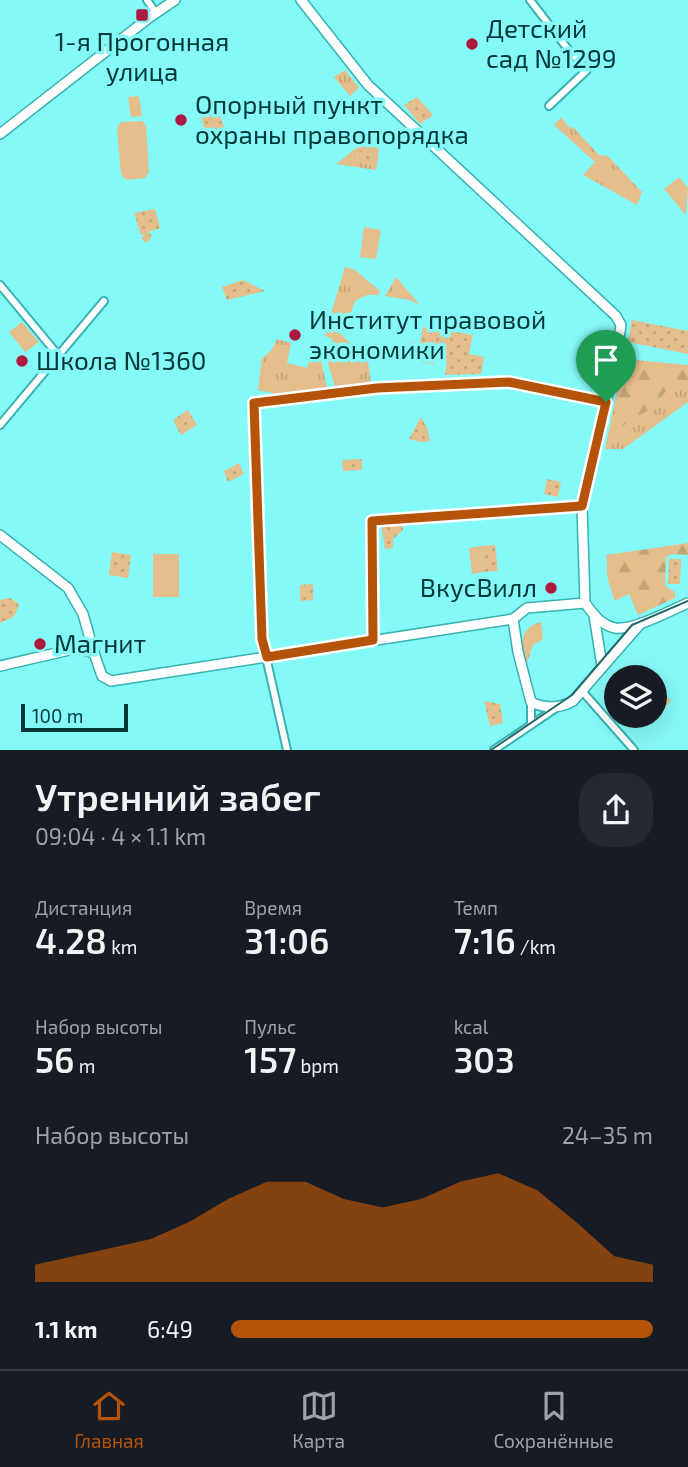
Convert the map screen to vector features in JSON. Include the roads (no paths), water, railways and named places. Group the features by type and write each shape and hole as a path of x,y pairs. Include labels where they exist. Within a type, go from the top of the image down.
{"street":[{"path":"147,0 156,12"},
{"path":"0,134 156,12 176,0"},
{"path":"301,0 368,85 621,324 621,335 582,506 585,603 602,622 616,628 641,623 688,603"},
{"path":"530,0 566,48 587,70 549,106"},
{"path":"0,285 58,355"},
{"path":"0,425 104,301"},
{"path":"287,750 262,639 254,403 377,388 509,382 606,402"},
{"path":"373,640 372,521 582,506"},
{"path":"0,535 68,588 83,614 102,676 111,681 513,619 527,608 585,603"},
{"path":"594,615 602,666"},
{"path":"513,619 518,652 531,702 531,723"},
{"path":"494,750 531,723 573,701 641,623"},
{"path":"0,666 78,648 93,653"},
{"path":"582,691 634,750"},
{"path":"531,702 558,708"}],"tram line":[{"path":"491,750 572,695 632,625 688,601"}],"place":[{"name":"1-я Прогонная улица","path":"142,15"},
{"name":"Детский сад №1299","path":"472,44"},
{"name":"Опорный пункт охраны правопорядка","path":"181,120"},
{"name":"Институт правовой экономики","path":"295,335"},
{"name":"Школа №1360","path":"22,361"},
{"name":"ВкусВилл","path":"551,588"},
{"name":"Магнит","path":"40,644"}]}
